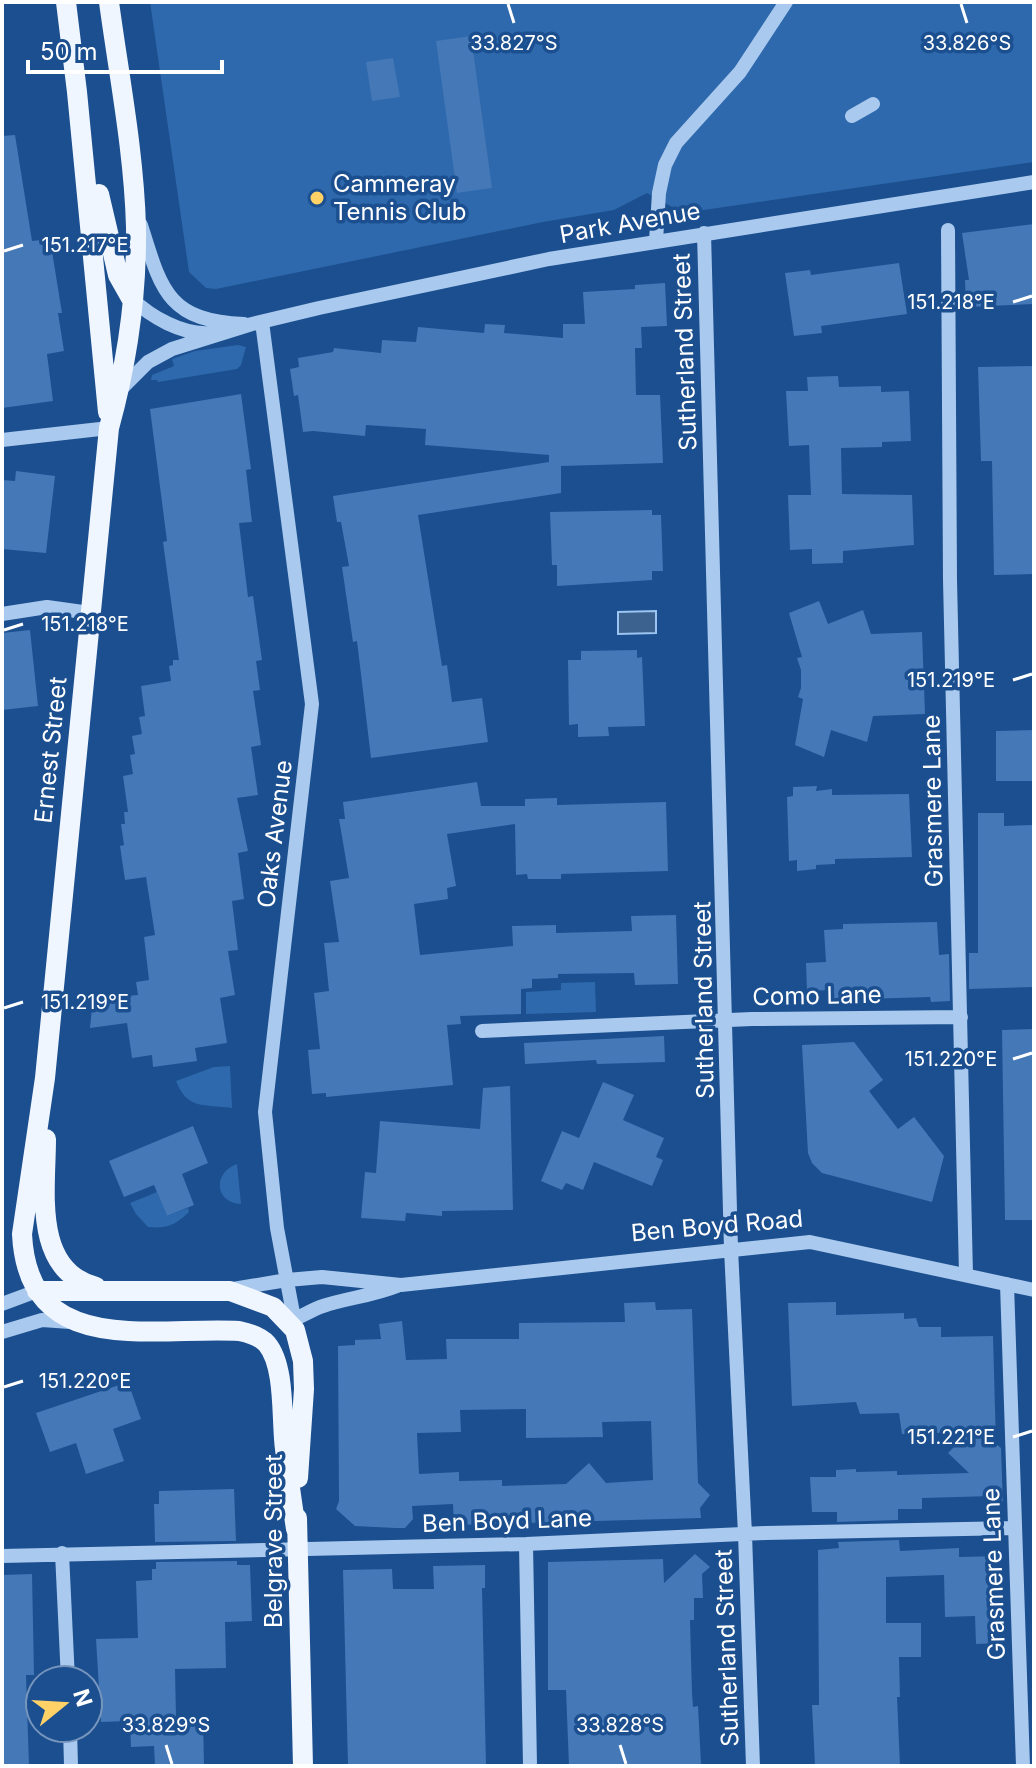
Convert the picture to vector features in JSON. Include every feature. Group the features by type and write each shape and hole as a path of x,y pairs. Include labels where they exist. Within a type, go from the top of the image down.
{"main road":[{"name":"Ernest Street","path":"66,2 109,428"},
{"name":"Ernest Street","path":"37,1291 26,1270 22,1234 45,1078 109,428 118,396 129,329 135,254 135,205 109,2"},
{"path":"77,92 113,259 131,298"},
{"name":"Ernest Street","path":"45,1078 46,1195 50,1245 59,1263 74,1278 112,1290"},
{"path":"37,1291 49,1305 95,1329 228,1331 255,1335 267,1344 275,1359 279,1378 297,1539"},
{"name":"Ben Boyd Road","path":"37,1291 221,1291 266,1303 291,1320"},
{"path":"228,1331 291,1320"},
{"name":"Belgrave Street","path":"291,1320 301,1349 304,1389 297,1539 303,1766"}],"street":[{"path":"656,241 659,193 665,165 676,143 740,72 786,2"},
{"path":"852,116 873,104"},
{"name":"Park Avenue","path":"118,396 130,377 158,356 189,343 257,323 549,259 1029,185"},
{"name":"Park Avenue","path":"135,205 158,278 170,298 187,311 209,319 257,323"},
{"name":"Grasmere Lane","path":"948,230 950,580 966,1275"},
{"name":"Sutherland Street","path":"704,233 731,1249 753,1766"},
{"name":"Park Avenue","path":"131,298 155,316 178,327 202,334 226,332"},
{"name":"Oaks Avenue","path":"257,323 312,704 265,1112 277,1228 291,1320"},
{"path":"2,440 109,428"},
{"path":"2,614 47,607 90,613"},
{"name":"Como Lane","path":"482,1031 727,1019 961,1017"},
{"name":"Ben Boyd Road","path":"221,1291 322,1277 401,1285 810,1242 1034,1290"},
{"name":"Grasmere Lane","path":"1007,1284 1023,1766"},
{"name":"Ben Boyd Road","path":"291,1320 322,1306 367,1297 401,1285"},
{"name":"Ben Boyd Road","path":"2,1304 37,1291"},
{"path":"2,1332 42,1320 79,1323"},
{"name":"Ben Boyd Lane","path":"2,1556 297,1539 526,1544 745,1534 1014,1528"},
{"path":"526,1544 530,1766"},
{"path":"62,1553 67,1664"},
{"path":"70,1744 71,1766"}],"shaded area":[{"path":"150,2 1034,2 1034,162 683,213 647,193 614,210 216,289 206,288 189,272"},
{"path":"238,345 246,347 237,369 158,382 151,380 152,375 174,366 172,359 195,351"},
{"path":"656,611 656,633 618,634 618,612"},
{"path":"595,982 596,1012 526,1014 526,992 561,990 561,983"},
{"path":"230,1066 232,1108 191,1101 176,1081 214,1067"},
{"path":"237,1164 241,1204 226,1199 220,1187 223,1174"},
{"path":"157,1192 167,1216 188,1208 189,1212 171,1225 148,1227 130,1203"}],"building":[{"path":"471,36 492,188 457,193 436,41"},
{"path":"393,58 400,97 372,101 366,62"},
{"path":"15,135 32,241 50,239 62,313 58,313 64,351 47,354 53,401 2,408 2,136"},
{"path":"1034,224 1034,304 966,307 965,280 969,280 962,233"},
{"path":"899,263 907,314 821,326 822,333 794,336 785,273 810,270 811,275"},
{"path":"665,283 667,326 641,327 642,348 635,348 636,395 660,395 663,463 561,466 561,493 418,515 442,666 447,665 452,702 482,698 488,742 371,758 357,641 353,642 342,567 349,566 333,496 549,462 549,455 425,445 426,429 366,425 365,436 303,432 298,395 294,396 290,369 299,367 298,358 333,352 334,348 381,353 382,340 416,342 418,327 484,333 485,324 505,325 504,333 563,338 563,324 585,324 583,292 635,289 635,285"},
{"path":"1034,366 1034,574 994,575 992,461 981,461 978,367"},
{"path":"838,376 839,387 881,386 881,392 909,391 911,441 882,442 882,447 841,448 842,494 912,495 914,545 843,551 843,563 812,564 812,549 790,550 788,495 811,495 809,445 789,446 786,391 808,391 807,377"},
{"path":"241,394 251,469 246,470 252,522 239,523 248,597 253,596 262,660 256,661 260,690 253,691 261,745 251,747 258,795 237,798 248,851 238,853 244,899 232,901 238,950 228,951 235,995 220,998 227,1043 195,1048 197,1061 153,1067 152,1055 132,1058 127,1023 90,1028 93,999 138,995 136,982 149,980 144,937 155,935 146,877 125,880 120,846 124,845 121,824 125,824 124,812 128,812 123,776 133,774 130,755 135,754 132,736 142,734 139,717 145,716 141,686 171,681 169,666 173,665 173,660 179,660 150,409"},
{"path":"16,471 55,476 46,553 2,549 2,480 15,481"},
{"path":"652,510 652,515 661,515 663,571 652,571 652,580 557,586 557,565 552,565 550,512"},
{"path":"819,601 828,624 863,610 871,634 922,632 925,714 873,716 867,742 831,730 824,757 795,745 803,699 798,697 801,670 797,658 802,657 789,613"},
{"path":"30,630 38,706 2,710 2,633"},
{"path":"637,650 637,658 642,657 645,726 608,727 609,736 578,737 578,724 569,725 568,660 581,660 581,651"},
{"path":"1034,730 1034,781 996,781 996,731"},
{"path":"477,782 481,806 525,806 525,799 557,798 557,805 666,802 668,871 561,874 561,879 528,879 527,874 516,875 515,824 447,834 456,886 447,888 448,899 414,904 420,955 513,946 512,926 556,925 556,933 632,931 631,916 676,915 678,984 635,985 634,973 558,974 558,978 532,979 532,988 521,989 521,1014 460,1016 461,1024 447,1025 453,1085 326,1097 326,1093 312,1094 308,1050 320,1049 314,993 329,991 324,943 339,942 330,881 349,878 339,819 345,819 343,802"},
{"path":"817,786 816,791 832,789 832,795 909,794 912,857 835,859 835,864 816,865 816,869 797,871 797,860 789,861 787,797 793,796 793,787"},
{"path":"978,813 1004,813 1004,826 1034,825 1034,987 969,989 969,953 978,953"},
{"path":"937,922 939,955 949,954 950,1001 931,1002 930,997 831,1000 830,990 807,991 806,963 826,962 824,930 843,929 843,924"},
{"path":"1034,1029 1034,1220 1005,1220 1002,1030"},
{"path":"664,1036 665,1062 597,1064 596,1060 525,1064 524,1043"},
{"path":"854,1042 883,1080 869,1091 898,1129 914,1117 944,1156 932,1202 822,1173 812,1163 808,1153 802,1045"},
{"path":"603,1082 634,1095 623,1120 664,1138 656,1157 663,1160 652,1186 594,1162 583,1190 566,1183 562,1190 541,1181 562,1131 579,1138"},
{"path":"510,1086 513,1210 442,1211 442,1216 406,1213 405,1221 361,1218 365,1172 376,1173 380,1121 480,1129 483,1088"},
{"path":"193,1126 208,1163 182,1174 194,1205 167,1216 154,1185 124,1197 109,1161"},
{"path":"655,1302 656,1310 692,1309 698,1483 710,1495 700,1508 701,1518 454,1525 453,1504 412,1506 413,1519 405,1528 395,1528 355,1526 336,1509 339,1501 338,1346 355,1345 355,1340 381,1339 379,1324 402,1321 406,1360 447,1359 446,1339 519,1339 519,1323 625,1322 624,1303","holes":["526,1409 526,1438 603,1437 602,1422 651,1421 653,1480 606,1483 589,1463 566,1484 502,1486 502,1480 459,1481 459,1472 419,1474 417,1433 461,1432 460,1410"]},
{"path":"836,1302 836,1315 904,1313 904,1319 916,1318 919,1327 941,1327 941,1337 993,1336 996,1444 1001,1448 1003,1506 993,1496 922,1498 922,1509 898,1509 898,1520 837,1522 837,1512 812,1512 810,1477 836,1477 836,1470 897,1471 897,1475 969,1473 948,1453 969,1432 902,1434 899,1413 860,1414 856,1402 792,1406 788,1303"},
{"path":"128,1382 141,1419 113,1429 124,1461 86,1474 76,1443 50,1452 36,1413"},
{"path":"234,1489 236,1541 155,1542 154,1504 159,1504 159,1491"},
{"path":"899,1540 900,1551 959,1548 959,1557 1000,1556 1004,1643 976,1644 975,1616 945,1617 944,1575 886,1577 886,1623 921,1623 921,1657 899,1657 900,1766 815,1766 812,1705 819,1705 818,1550 839,1548 838,1542"},
{"path":"695,1554 710,1567 702,1574 703,1598 694,1598 694,1620 690,1620 693,1707 698,1706 701,1764 569,1766 566,1690 548,1690 548,1562 663,1559 664,1583"},
{"path":"237,1561 237,1565 250,1565 252,1621 225,1622 226,1668 175,1669 176,1717 203,1716 204,1766 155,1766 154,1746 131,1747 130,1721 104,1722 104,1664 98,1664 96,1639 138,1638 136,1581 152,1580 156,1562"},
{"path":"485,1565 485,1588 482,1588 486,1766 348,1766 343,1570 392,1569 393,1589 434,1589 433,1566"},
{"path":"32,1574 34,1664 24,1664 24,1744 28,1744 29,1766 2,1766 2,1575"}],"place":[{"name":"Cammeray Tennis Club","path":"317,198"}]}
